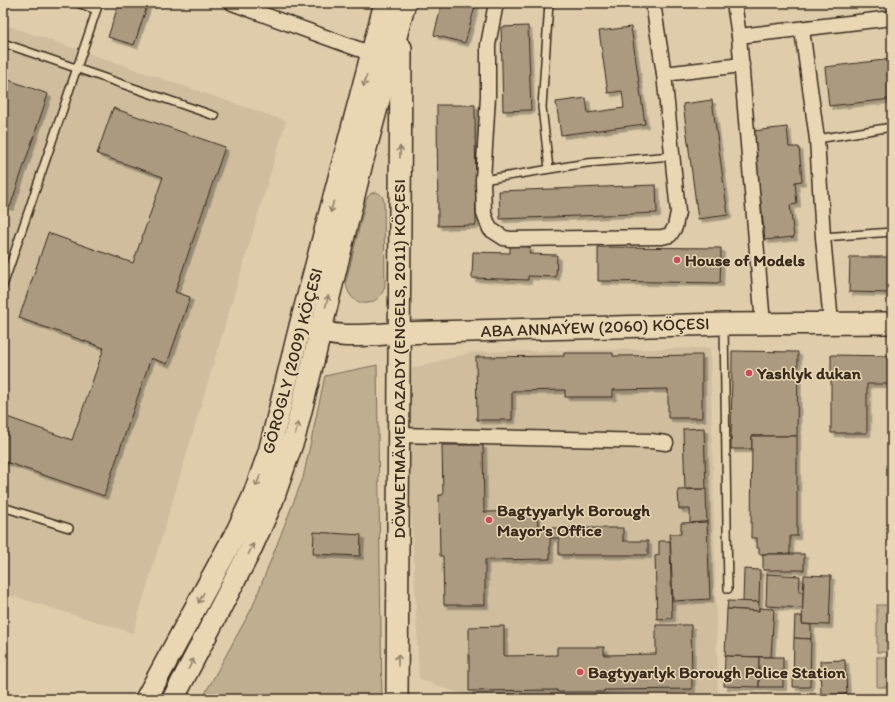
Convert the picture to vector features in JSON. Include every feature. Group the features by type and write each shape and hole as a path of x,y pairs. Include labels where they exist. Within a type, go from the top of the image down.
{"main road":[{"name":"GÖROGLY (2009) KÖÇESI","path":"146,699 237,531 253,497 269,452 300,326 385,3"},
{"name":"GÖROGLY (2009) KÖÇESI","path":"173,699 250,551 272,502 295,435 361,167 403,11"},
{"name":"DÖWLETMÄMED AZADY (ENGELS, 2011) KÖÇESI","path":"398,699 398,332 403,11"},
{"name":"ABA ANNAÝEW (2060) KÖÇESI","path":"300,326 320,332 354,336 398,332 724,324 892,322"}],"street":[{"path":"232,3 372,54"},
{"path":"496,3 488,45 488,96 483,180 484,214 490,229 504,238 662,237 670,235 675,227 678,212 664,74 653,3"},
{"path":"734,3 742,65 763,324"},
{"path":"739,36 802,30 892,18"},
{"path":"802,30 817,139 823,237 831,323"},
{"path":"664,74 742,65"},
{"path":"398,435 666,442"}],"lane":[{"path":"3,286 97,7 78,3"},
{"path":"549,3 542,107 549,169"},
{"path":"3,43 215,116"},
{"path":"817,139 892,127"},
{"path":"483,180 586,163 672,156"},
{"path":"823,237 892,232"},
{"path":"724,324 728,589"},
{"path":"3,507 69,528"}],"shaded area":[{"path":"3,24 286,121 133,633 3,593"},
{"path":"376,192 382,196 384,202 385,286 376,300 370,303 364,303 357,301 352,297 348,291 346,282 366,200 370,194"},
{"path":"710,348 718,693 464,695 419,679 407,414 408,369 474,352"},
{"path":"377,365 382,699 202,699 252,608 303,478 325,376"},
{"path":"877,605 892,605 892,652 877,652"},
{"path":"877,657 892,657 892,687 877,687"}],"building":[{"path":"119,3 148,3 134,45 108,37"},
{"path":"442,3 476,3 465,43 434,35"},
{"path":"528,26 531,110 503,111 501,27"},
{"path":"631,27 645,124 561,135 556,102 586,98 588,113 624,108 622,91 608,93 599,31"},
{"path":"892,59 892,99 829,106 825,67"},
{"path":"3,78 48,94 10,207 3,205"},
{"path":"712,100 728,215 698,219 683,104"},
{"path":"437,105 475,105 476,225 438,226"},
{"path":"113,108 225,147 175,292 190,297 167,364 151,358 104,496 3,461 3,429 7,417 72,440 104,348 19,318 48,233 133,263 163,177 97,154"},
{"path":"787,127 789,147 799,147 802,181 795,182 797,204 790,205 794,237 765,240 753,131"},
{"path":"656,185 657,213 500,219 499,191"},
{"path":"510,246 530,247 529,254 557,255 556,277 528,276 528,280 472,278 473,252 510,253"},
{"path":"598,247 721,248 720,283 598,281"},
{"path":"850,257 892,257 892,293 849,292"},
{"path":"732,351 798,352 797,436 752,436 752,449 731,449"},
{"path":"564,353 613,353 613,356 702,355 702,418 668,418 668,389 613,390 613,397 565,397 565,390 512,391 512,420 477,420 476,357 564,356"},
{"path":"831,355 892,356 892,384 867,384 867,433 831,433"},
{"path":"704,428 706,489 685,489 683,429"},
{"path":"752,436 797,436 797,536 790,536 790,554 759,554 759,548 757,548 757,538 751,538"},
{"name":"Bagtyyarlyk Borough Mayor's Office","path":"442,445 483,445 484,512 537,511 538,528 623,528 623,541 648,541 648,555 559,555 559,538 550,538 550,559 485,560 485,605 444,605 443,556 440,556 439,495 443,495"},
{"path":"706,489 707,522 690,523 690,509 679,509 678,490"},
{"path":"707,522 710,599 673,601 670,534 681,534 681,523"},
{"path":"314,532 361,535 360,556 313,554"},
{"path":"659,541 670,541 672,618 657,619 655,556 659,555"},
{"path":"763,554 804,554 804,570 763,570"},
{"path":"744,569 760,570 759,602 743,602"},
{"path":"767,574 800,576 799,592 803,592 803,608 766,606"},
{"path":"804,575 831,576 829,625 802,624"},
{"path":"728,601 759,602 759,611 727,609"},
{"path":"759,608 774,609 771,657 725,656 727,609 759,611"},
{"path":"795,616 802,616 802,624 811,625 811,639 794,638"},
{"name":"Bagtyyarlyk Borough Police Station","path":"656,625 691,625 692,689 604,690 604,692 557,692 557,690 469,691 469,627 504,626 504,656 557,655 557,647 604,647 604,655 656,654"},
{"path":"794,638 811,639 810,687 793,687"},
{"path":"725,656 759,657 759,687 724,686"},
{"path":"759,657 783,657 783,687 759,687"},
{"path":"845,660 847,694 821,695 820,661"}],"place":[{"name":"House of Models","path":"677,260"},
{"name":"Yashlyk dukan","path":"749,373"},
{"name":"Bagtyyarlyk Borough Mayor's Office","path":"489,520"},
{"name":"Bagtyyarlyk Borough Police Station","path":"580,672"}]}
